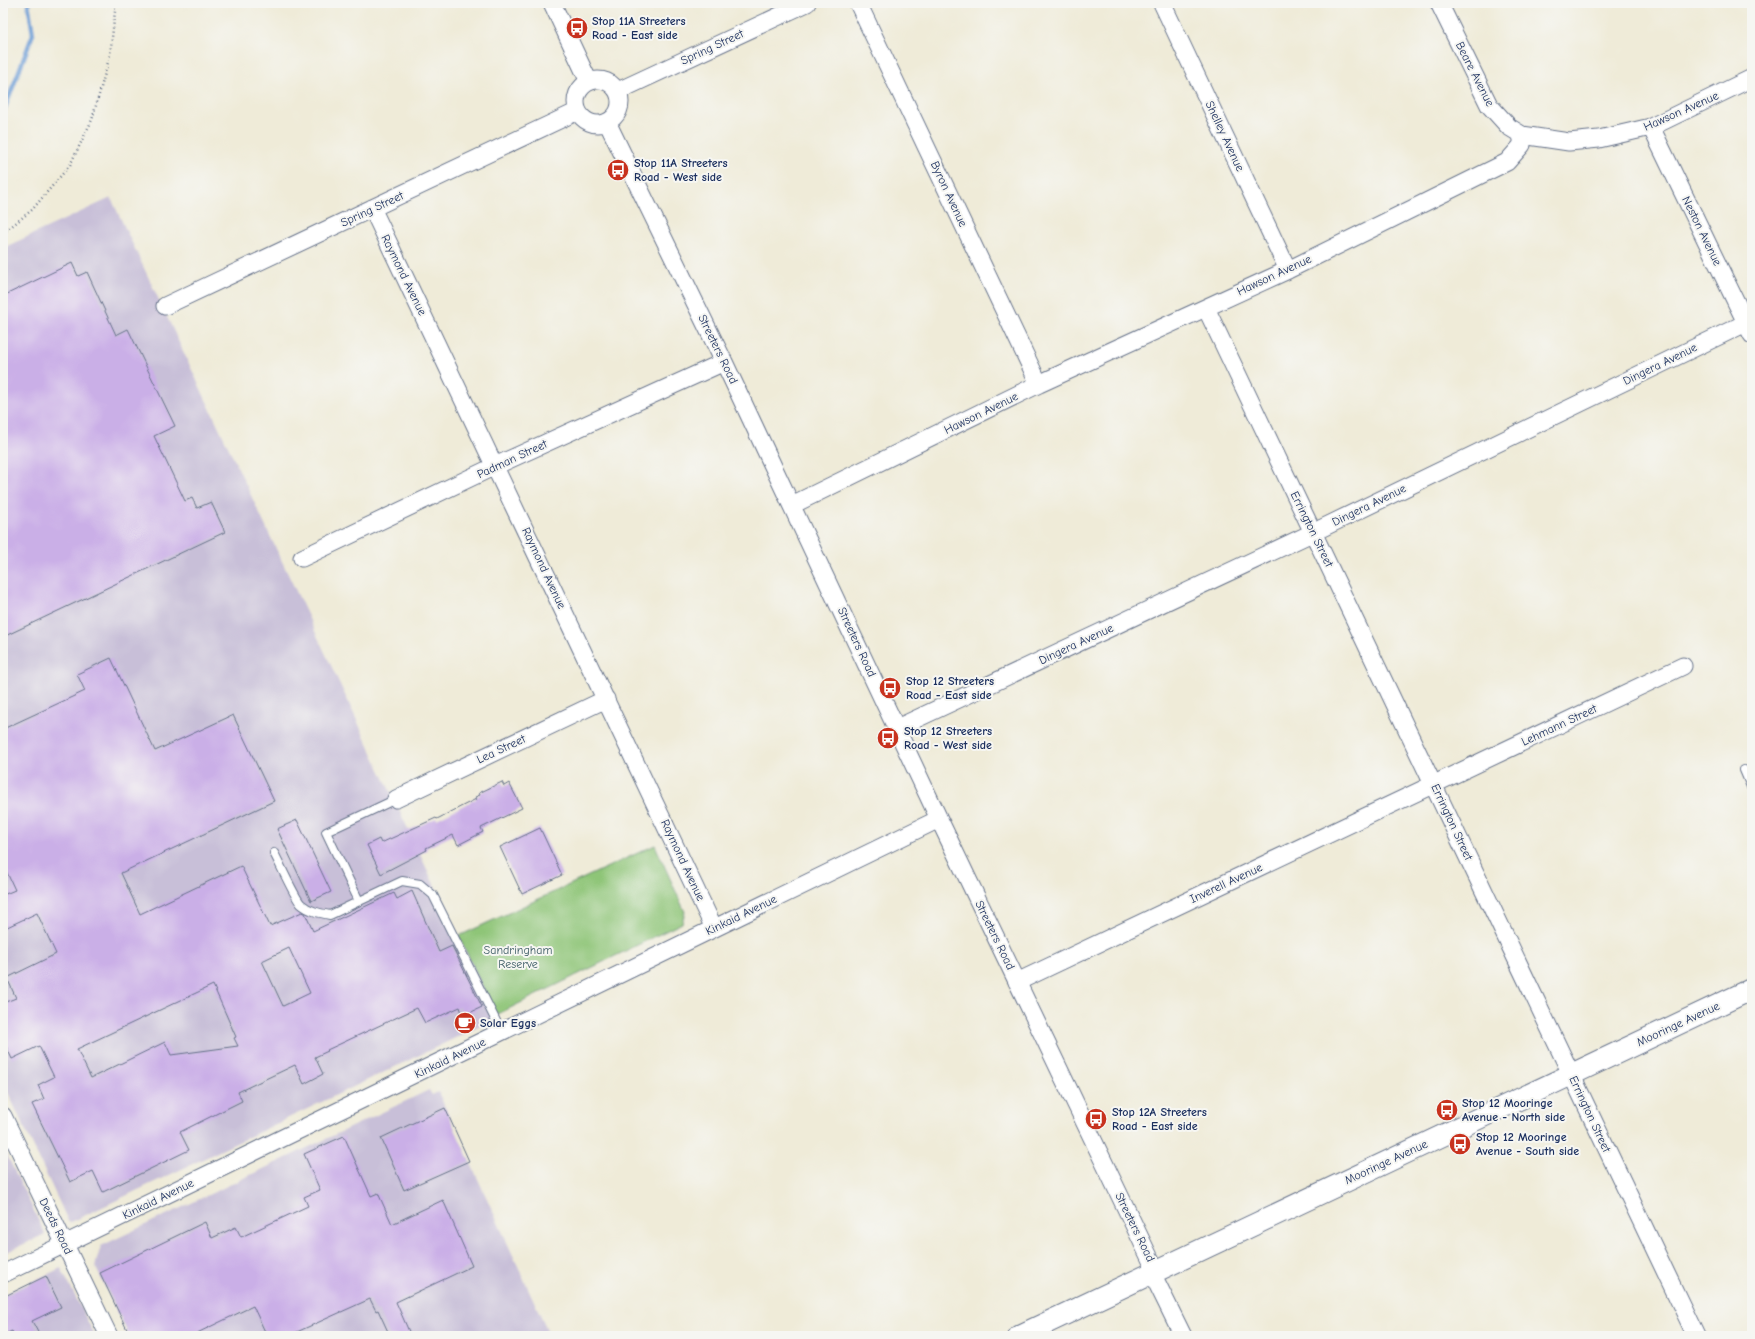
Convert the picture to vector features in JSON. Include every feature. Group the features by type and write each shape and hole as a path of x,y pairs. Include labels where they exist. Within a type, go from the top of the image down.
{"street":[{"path":"552,3 589,82"},
{"name":"Spring Street","path":"618,91 807,3"},
{"name":"Byron Avenue","path":"858,3 1039,384"},
{"name":"Shelley Avenue","path":"1162,3 1288,270"},
{"name":"Beare Avenue","path":"1439,3 1489,105 1509,127 1522,135"},
{"name":"Hawson Avenue","path":"792,505 1039,384 1288,270 1507,162 1522,145 1522,135 1569,142 1599,139 1651,127 1752,78"},
{"path":"604,80 618,91 620,105 616,115 607,122 600,124 592,123 583,118 578,111 576,102 578,93 584,85 589,82 604,80"},
{"name":"Spring Street","path":"165,306 578,111"},
{"name":"Streeters Road","path":"607,122 792,505 1183,1336"},
{"name":"Neston Avenue","path":"1651,127 1750,326"},
{"name":"Raymond Avenue","path":"372,208 714,928"},
{"name":"Errington Street","path":"1206,308 1696,1336"},
{"name":"Dingera Avenue","path":"897,728 1750,326"},
{"name":"Padman Street","path":"302,558 495,466 724,362"},
{"name":"Lehmann Street","path":"1434,784 1683,666"},
{"name":"Lea Street","path":"396,799 606,700"},
{"name":"Inverell Avenue","path":"1017,982 1434,784"},
{"name":"Kinkaid Avenue","path":"3,1274 502,1033 939,819"},
{"name":"Mooringe Avenue","path":"1032,1333 1154,1272 1752,989"},
{"name":"Deeds Road","path":"3,1116 109,1336"}],"lane":[{"path":"1744,770 1752,789"},
{"path":"359,900 326,832 396,799"},
{"path":"274,853 299,903 311,911 330,915 402,881 420,884 427,889 433,895 502,1033"}],"path":[{"path":"3,233 32,210 70,166 92,120 110,55 116,3"}],"shaded area":[{"path":"111,198 497,1018 69,1223 3,1082 3,248"},
{"path":"429,1090 432,1095 438,1092 550,1336 129,1336 95,1266 101,1246"},
{"path":"3,1147 45,1234 3,1254"},
{"path":"61,1268 95,1336 3,1336 3,1295"}],"green space":[{"name":"Sandringham Reserve","path":"655,845 685,912 682,923 496,1015 459,936"}],"building":[{"path":"72,263 78,276 87,272 116,335 128,329 175,426 154,436 185,501 192,498 197,508 211,502 225,532 3,637 3,296"},
{"path":"111,658 155,751 233,715 274,801 121,873 140,914 241,866 270,926 302,912 305,913 313,931 394,893 397,899 412,891 439,952 452,946 482,1007 463,1016 460,1007 425,1023 417,1008 315,1057 323,1074 304,1084 295,1065 238,1092 242,1101 180,1132 189,1150 103,1192 93,1171 70,1182 32,1104 44,1099 38,1085 54,1077 39,1046 12,1059 3,1040 3,1003 16,998 7,978 56,954 37,913 3,929 3,895 15,890 3,864 3,729 85,691 77,674","holes":["289,948 310,993 283,1006 262,961","213,985 236,1037 234,1038 238,1046 171,1055 165,1042 91,1078 77,1049"]},
{"path":"502,782 504,786 509,783 522,808 481,828 483,832 458,845 453,835 426,848 427,850 381,874 367,845 379,839 381,843 436,818 437,819 476,799 475,797 480,795 479,793"},
{"path":"297,820 331,892 311,901 277,829"},
{"path":"540,828 562,875 522,894 500,847"},
{"path":"445,1108 469,1161 404,1190 381,1138"},
{"path":"344,1136 371,1196 378,1193 392,1224 443,1200 472,1266 396,1302 411,1336 390,1336 378,1310 376,1311 370,1299 288,1336 267,1336 253,1306 191,1336 130,1336 100,1273 205,1222 212,1238 236,1227 241,1237 308,1206 304,1197 320,1190 304,1154"},
{"path":"46,1276 61,1307 32,1321 40,1336 14,1336 12,1331 3,1335 3,1297"}],"waterway":[{"path":"3,113 33,34 28,3"}],"place":[{"name":"Stop 11A Streeters Road - East side","path":"577,28"},
{"name":"Stop 11A Streeters Road - West side","path":"618,170"},
{"name":"Stop 12 Streeters Road - East side","path":"890,688"},
{"name":"Stop 12 Streeters Road - West side","path":"888,738"},
{"name":"Solar Eggs","path":"465,1023"},
{"name":"Stop 12 Mooringe Avenue - North side","path":"1447,1110"},
{"name":"Stop 12A Streeters Road - East side","path":"1096,1119"},
{"name":"Stop 12 Mooringe Avenue - South side","path":"1460,1144"}]}
